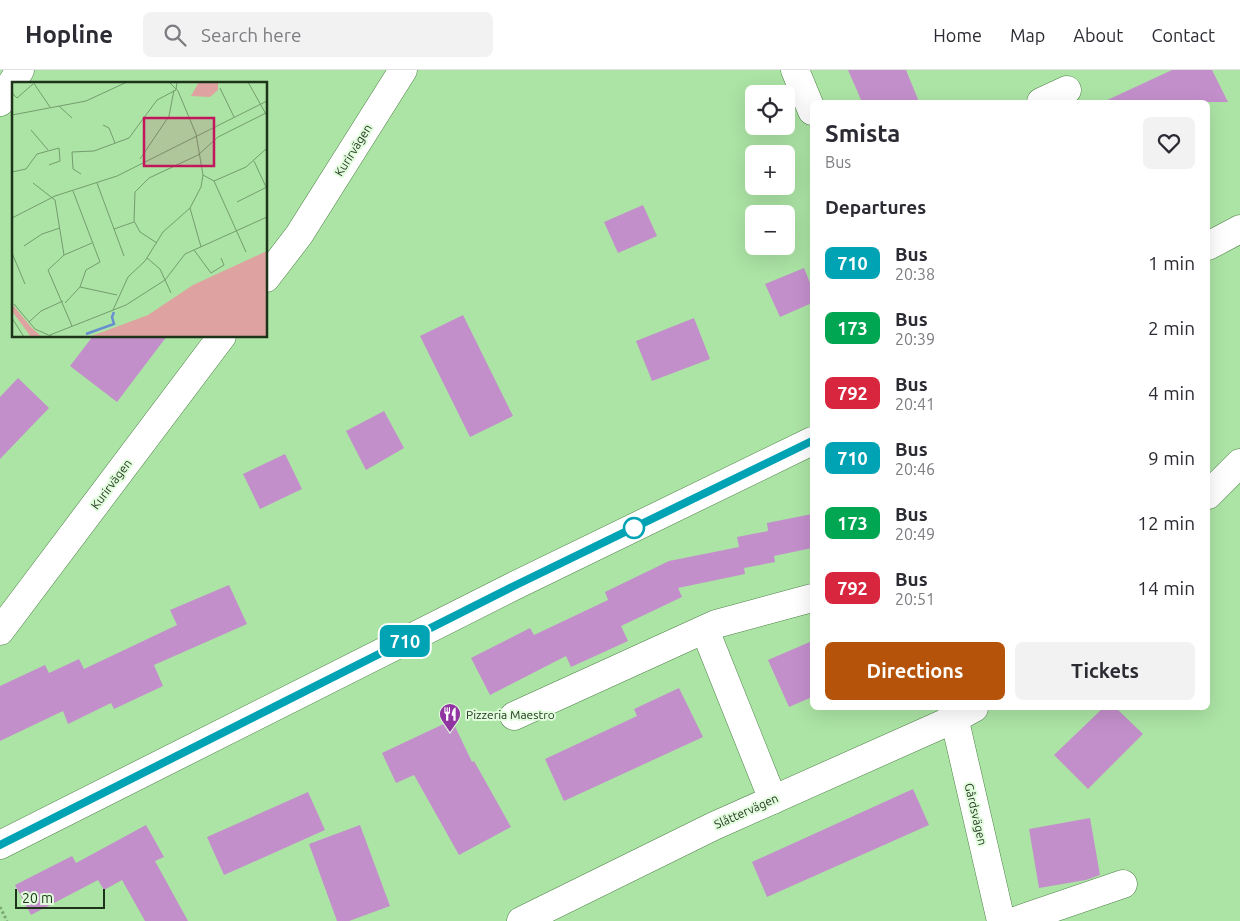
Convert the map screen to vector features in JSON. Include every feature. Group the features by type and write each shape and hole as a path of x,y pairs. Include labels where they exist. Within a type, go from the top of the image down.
{"street":[{"path":"12,82 20,70"},
{"name":"Kurirvägen","path":"268,275 299,234 403,70"},
{"path":"795,70 810,106"},
{"path":"0,102 12,83"},
{"path":"1045,100 1067,90"},
{"path":"1210,245 1240,229"},
{"name":"Kurirvägen","path":"0,631 24,596 69,541 221,338"},
{"path":"0,846 514,586 810,442"},
{"path":"1210,493 1240,463"},
{"path":"514,716 705,630 810,599"},
{"path":"705,630 773,800"},
{"name":"Slåttervägen","path":"521,921 714,826 960,711"},
{"name":"Gårdsvägen","path":"960,711 1001,921"},
{"path":"1015,921 1123,884"}],"path":[{"path":"0,907 7,921"}],"building":[{"path":"848,70 906,70 918,100 861,100"},
{"path":"1172,70 1212,70 1228,102 1210,102 1210,100 1107,100"},
{"path":"643,205 657,236 618,253 604,222"},
{"path":"804,268 810,283 810,304 780,317 765,284"},
{"path":"463,315 513,416 470,437 420,336"},
{"path":"694,318 710,359 652,381 636,341"},
{"path":"91,338 165,338 117,402 70,366"},
{"path":"18,378 49,408 0,459 0,397"},
{"path":"384,411 404,448 366,470 346,431"},
{"path":"285,454 302,489 260,509 243,474"},
{"path":"810,514 810,548 774,556 775,562 744,568 745,574 678,588 682,597 621,626 628,641 571,667 566,656 490,695 471,658 530,628 534,635 608,600 605,592 669,561 739,547 737,537 768,531 767,523"},
{"path":"229,585 247,624 154,665 163,686 114,709 111,703 68,724 63,711 0,741 0,686 45,665 49,673 79,659 84,669 177,625 170,610"},
{"path":"810,642 810,698 789,707 768,660"},
{"path":"679,688 703,737 564,801 545,759 637,716 634,709"},
{"path":"1101,710 1118,710 1143,734 1088,789 1054,755"},
{"path":"452,720 472,762 474,761 511,827 459,855 414,775 396,783 382,753"},
{"path":"913,789 929,825 767,897 752,862"},
{"path":"308,792 325,830 224,875 207,837"},
{"path":"1090,818 1100,875 1086,880 1039,888 1029,829"},
{"path":"146,825 164,857 155,861 188,921 145,921 122,880 104,890 98,880 31,915 15,885 72,856 76,863"},
{"path":"360,825 390,906 349,921 337,921 309,844"}],"bus line":[{"name":"710","path":"0,845 514,586 810,442"}],"place":[{"name":"Pizzeria Maestro","path":"450,733"}]}
